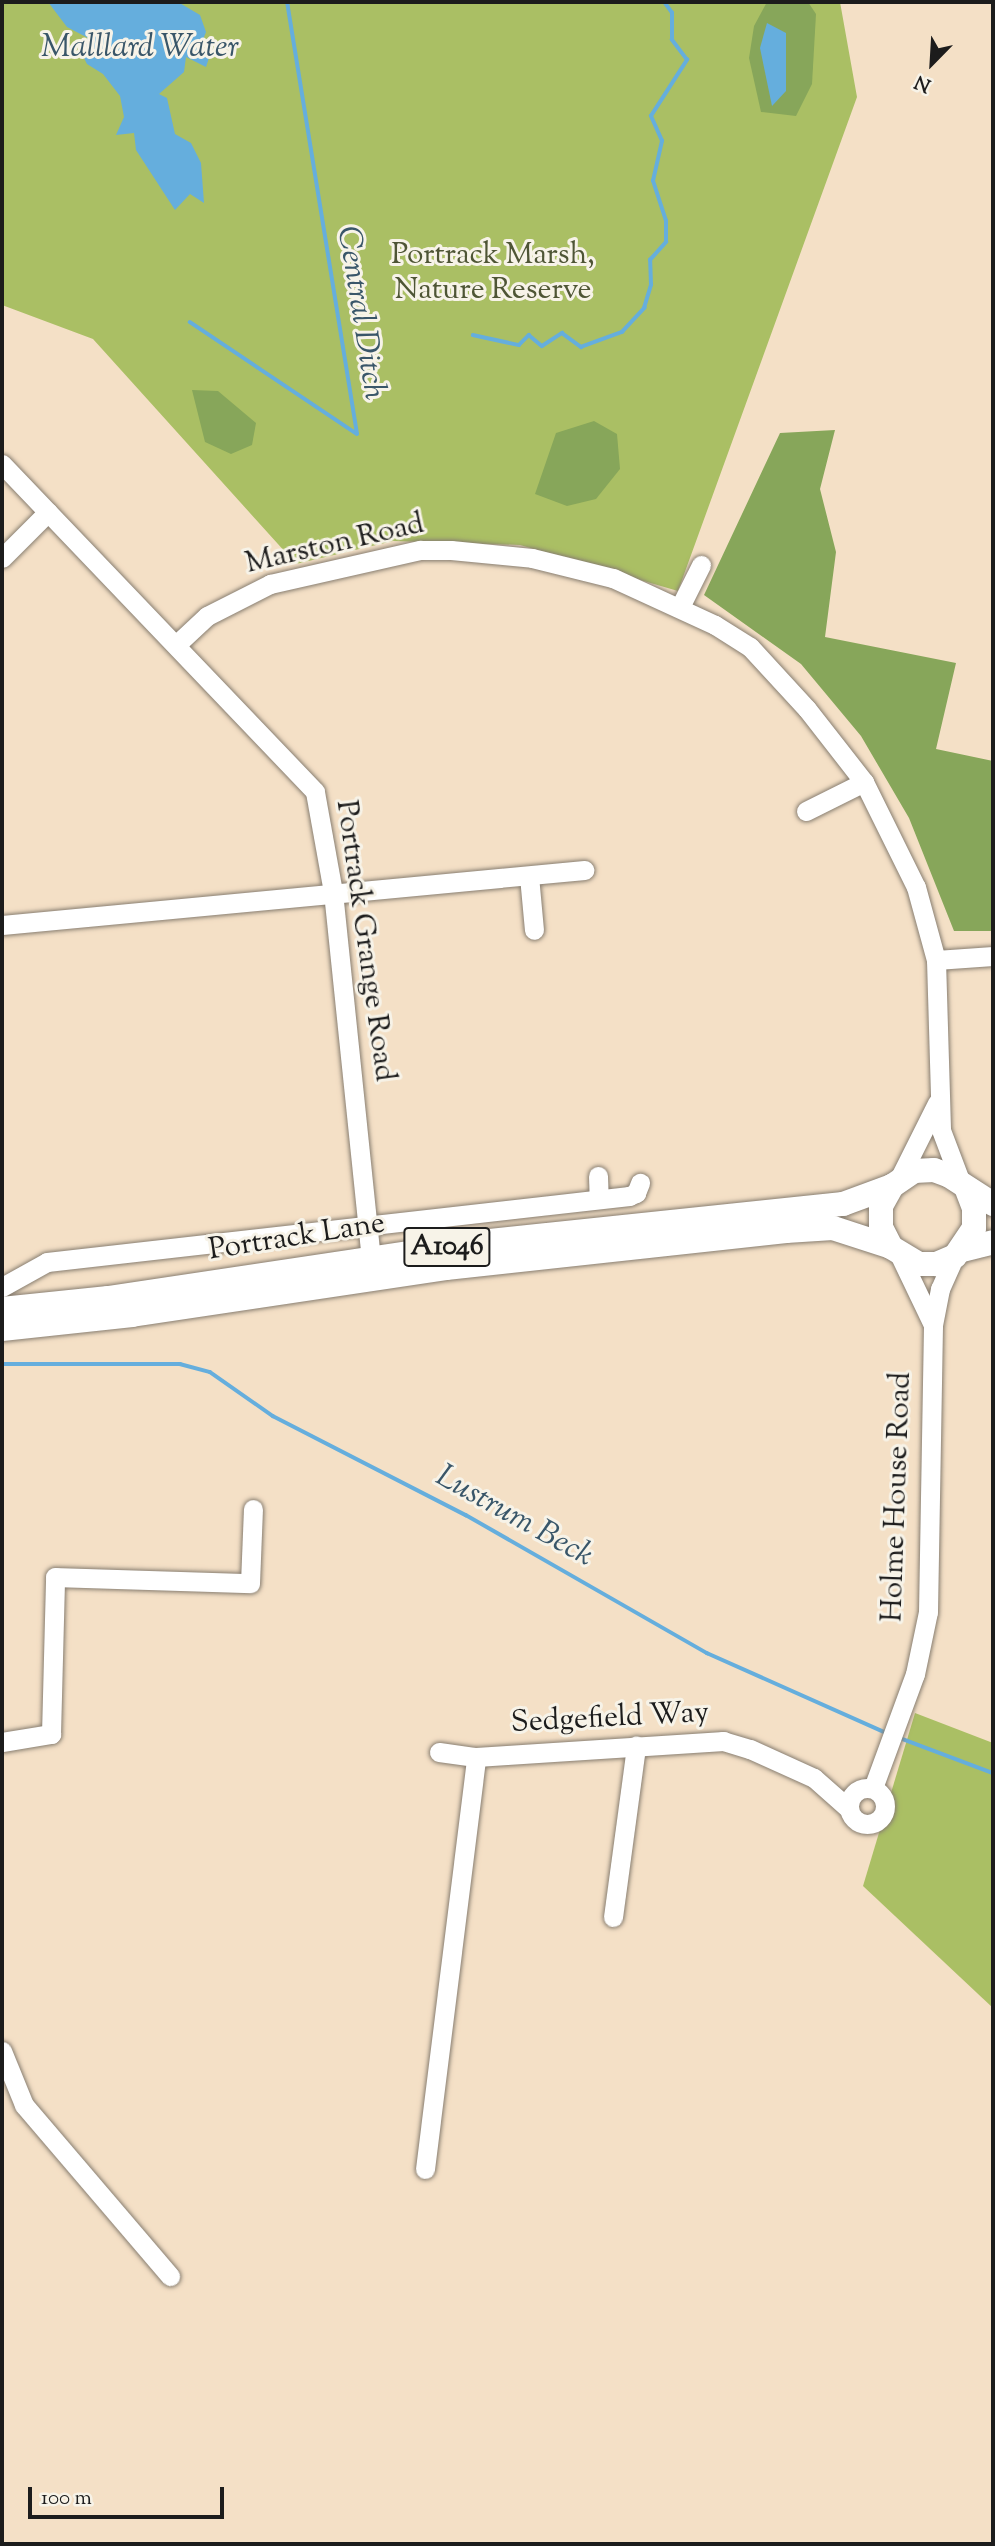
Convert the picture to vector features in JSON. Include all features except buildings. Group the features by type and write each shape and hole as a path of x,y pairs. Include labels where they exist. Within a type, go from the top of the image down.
{"main road":[{"name":"Portrack Lane","path":"2,1309 211,1283 371,1257 843,1204 895,1183 914,1171 934,1170 993,1205"},
{"path":"895,1183 881,1206 881,1227 895,1251"},
{"path":"958,1253 974,1228 974,1208 964,1187"},
{"name":"Portrack Lane","path":"2,1329 132,1315 446,1268 786,1231 833,1228 895,1251 919,1264 936,1264 958,1253 993,1242"}],"street":[{"name":"Portrack Grange Road","path":"2,464 177,643 315,792 333,892 371,1257"},
{"path":"2,558 48,512"},
{"name":"Marston Road","path":"177,643 207,616 270,584 420,550 532,558 572,566 680,607 750,648 807,709 864,782 916,887 936,960 941,1014 938,1099 941,1130 964,1187"},
{"path":"680,607 701,565"},
{"path":"806,811 864,782"},
{"path":"2,925 584,870"},
{"path":"529,876 534,930"},
{"path":"936,960 993,956"},
{"name":"Marston Road","path":"895,1183 938,1099"},
{"path":"598,1176 599,1199"},
{"name":"Portrack Lane","path":"7,1284 47,1262 599,1199 636,1194 640,1183"},
{"name":"Holme House Road","path":"895,1251 933,1325"},
{"name":"Holme House Road","path":"868,1788 886,1757 899,1721 928,1612 933,1325 940,1289 958,1253"},
{"path":"2,1742 51,1734 55,1577 250,1583 253,1509"},
{"name":"Sedgefield Way","path":"439,1752 476,1757 723,1741 750,1749 814,1778 849,1809"},
{"path":"613,1917 636,1746"},
{"path":"425,2169 476,1757"},
{"path":"814,1778 868,1788 886,1805 877,1821 860,1823 849,1809 850,1798 868,1788"},
{"path":"2,2051 24,2105 170,2276"}],"green space":[{"name":"Portrack Marsh, Nature Reserve","path":"2,2 840,2 857,97 678,591 520,545 393,541 296,564 93,339 2,305"},
{"path":"767,2 808,2 816,14 812,84 796,116 761,112 749,58 754,26"},
{"path":"192,390 218,391 256,423 252,445 231,454 205,442"},
{"path":"594,421 617,434 620,469 596,499 567,506 535,494 556,433"},
{"path":"835,430 820,489 836,552 825,637 956,663 936,749 993,761 993,931 954,931 909,818 861,736 801,664 704,595 780,433"},
{"path":"915,1713 993,1743 993,2008 863,1886"}],"water":[{"name":"Malllard Water","path":"48,2 178,2 200,15 206,32 198,52 209,58 206,67 186,57 184,72 159,94 167,98 175,134 191,143 201,163 204,203 190,194 175,210 136,150 134,133 116,135 124,117 120,96 103,74 87,64 80,50 88,38 67,27"},
{"path":"767,23 786,33 786,91 772,106 760,48"}],"waterway":[{"name":"Central Ditch","path":"190,322 357,434 287,2"},
{"path":"473,335 519,345 529,335 542,346 562,333 581,347 622,332 644,308 651,285 650,260 666,242 666,221 653,181 662,141 651,116 687,60 672,40 672,13 664,2"},
{"name":"Lustrum Beck","path":"2,1364 180,1364 210,1372 273,1416 466,1515 707,1653 887,1733"},
{"name":"Lustrum Beck","path":"897,1737 993,1773"}]}
